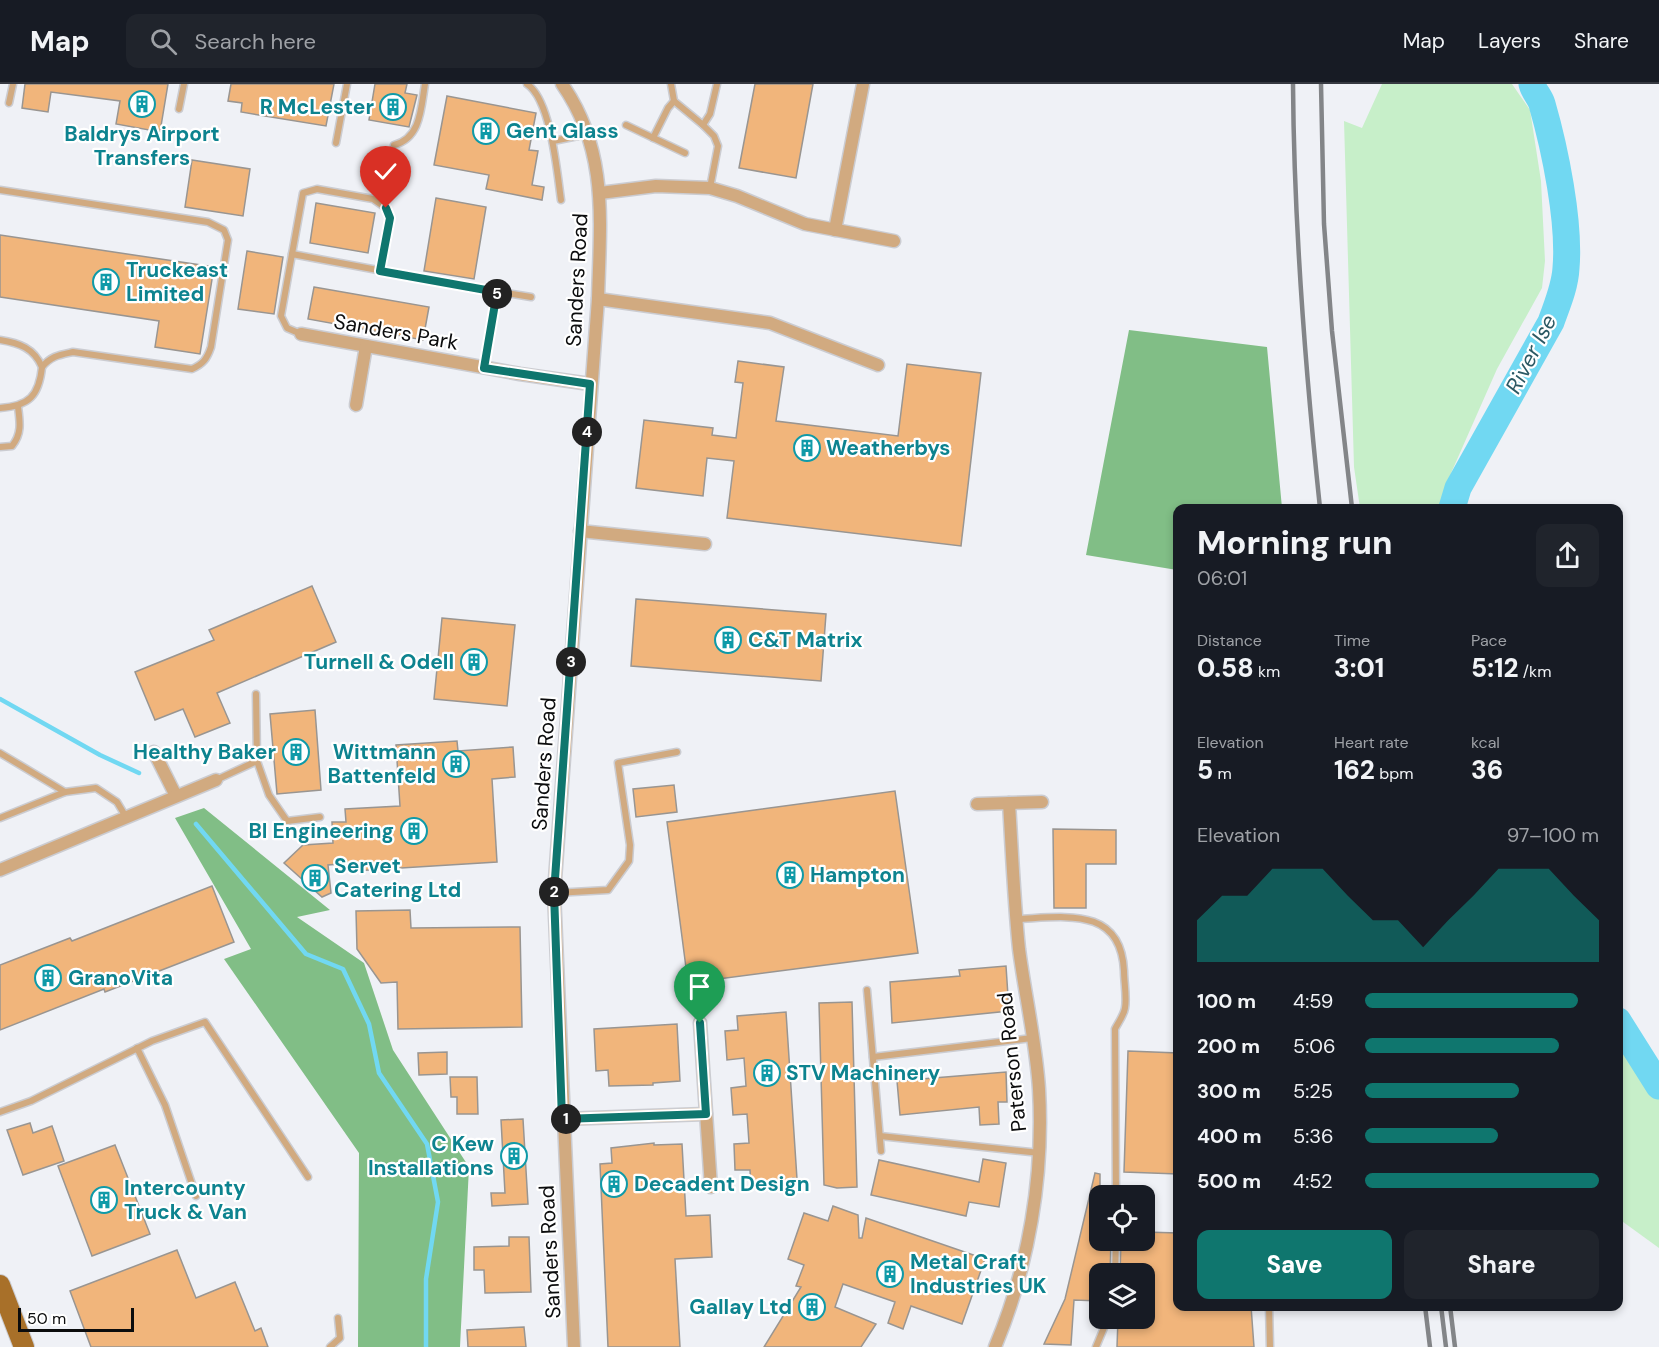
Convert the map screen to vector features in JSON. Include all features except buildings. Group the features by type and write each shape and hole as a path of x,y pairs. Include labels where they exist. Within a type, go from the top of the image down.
{"main road":[{"path":"0,1285 24,1347"}],"street":[{"name":"Sanders Road","path":"562,84 589,134 600,193 598,299 554,893 562,1119 574,1347"},
{"path":"835,230 863,84"},
{"path":"600,193 656,186 710,188 746,199 805,224 894,241"},
{"path":"598,299 770,323 878,365"},
{"name":"Sanders Park","path":"301,334 484,368 590,384"},
{"path":"356,405 366,346"},
{"path":"580,531 705,544"},
{"path":"154,752 176,796"},
{"path":"0,870 216,780"},
{"path":"977,804 1042,802"},
{"name":"Paterson Road","path":"995,1347 1023,1259 1039,1177 1040,1153 1039,1087 1017,919 1009,803"},
{"path":"700,1023 711,1187"},
{"path":"562,1119 706,1114"}],"lane":[{"path":"9,103 13,84"},
{"path":"178,109 184,84"},
{"path":"336,143 347,84"},
{"path":"394,145 406,142 418,125 425,84"},
{"path":"527,84 539,96 553,141 561,200"},
{"path":"671,84 674,101 704,125 714,136 718,146 710,188"},
{"path":"704,125 710,114 717,84"},
{"path":"653,138 674,101"},
{"path":"626,125 685,153"},
{"path":"553,141 589,134"},
{"path":"301,334 287,328 281,316 303,193 317,189 373,199 386,208 390,218 380,271"},
{"path":"0,190 208,222 224,230 228,240 211,347 207,360 199,366 192,369 73,352 57,355 42,367"},
{"path":"292,254 531,297"},
{"path":"484,368 497,292"},
{"path":"0,340 26,348 38,359 42,367 39,386 33,396 18,407 0,408"},
{"path":"0,447 12,446 17,441 20,432 18,407"},
{"path":"256,694 257,761 269,795 287,821 320,817"},
{"path":"554,893 608,890 629,861 630,845 618,763 677,752"},
{"path":"0,753 65,792"},
{"path":"216,780 257,761"},
{"path":"0,818 65,792 96,788 117,802 126,817"},
{"path":"1017,919 1084,918 1104,927 1120,944 1123,953 1125,1009 1114,1029 1116,1185"},
{"path":"867,990 881,1151"},
{"path":"0,1112 31,1101 137,1048 205,1022 308,1177"},
{"path":"873,1057 1032,1038"},
{"path":"137,1048 165,1105 196,1196"},
{"path":"880,1136 1040,1153"},
{"path":"1269,1311 1270,1347"},
{"path":"330,1347 340,1338 338,1318"},
{"path":"1096,1347 1103,1329"}],"green space":[{"path":"1382,84 1512,84 1530,110 1541,181 1545,261 1542,288 1497,369 1444,489 1462,495 1456,504 1359,504 1354,467 1344,121 1362,128"},
{"path":"1129,330 1267,347 1282,504 1173,504 1173,569 1086,555"},
{"path":"204,808 330,910 297,917 364,963 393,1050 469,1167 460,1347 358,1347 359,1153 224,959 251,949 175,818"},
{"path":"1623,1026 1659,1083 1659,1248 1623,1222"}],"waterway":[{"name":"River Ise","path":"1453,504 1458,488 1551,322 1564,282 1567,250 1564,208 1552,142 1542,104 1532,84"},
{"path":"0,699 100,755 139,773"},
{"path":"196,824 306,954 343,969 369,1024 379,1073 427,1144 438,1202 426,1279 426,1347"},
{"name":"River Ise","path":"1623,1029 1659,1086"}],"railway":[{"path":"1293,84 1301,296 1320,504"},
{"path":"1321,84 1324,224 1332,331 1352,504"},
{"path":"1426,1311 1430,1347"},
{"path":"1442,1311 1446,1347"},
{"path":"1451,1311 1455,1347"}],"place":[{"name":"Baldrys Airport Transfers","path":"142,104"},
{"name":"R McLester","path":"393,107"},
{"name":"Gent Glass","path":"486,131"},
{"name":"Truckeast Limited","path":"106,282"},
{"name":"Weatherbys","path":"807,448"},
{"name":"C&T Matrix","path":"728,640"},
{"name":"Turnell & Odell","path":"474,662"},
{"name":"Healthy Baker","path":"296,752"},
{"name":"Wittmann Battenfeld","path":"456,764"},
{"name":"BI Engineering","path":"414,831"},
{"name":"Hampton","path":"790,875"},
{"name":"Servet Catering Ltd","path":"315,878"},
{"name":"GranoVita","path":"48,978"},
{"name":"STV Machinery","path":"767,1073"},
{"name":"C Kew Installations","path":"514,1156"},
{"name":"Decadent Design","path":"614,1184"},
{"name":"Intercounty Truck & Van","path":"104,1200"},
{"name":"Metal Craft Industries UK","path":"890,1274"},
{"name":"Gallay Ltd","path":"812,1307"}],"route":[{"path":"386,208 390,218 380,271 497,292 484,368 590,384 554,893 562,1119 706,1114 700,1023"}]}
